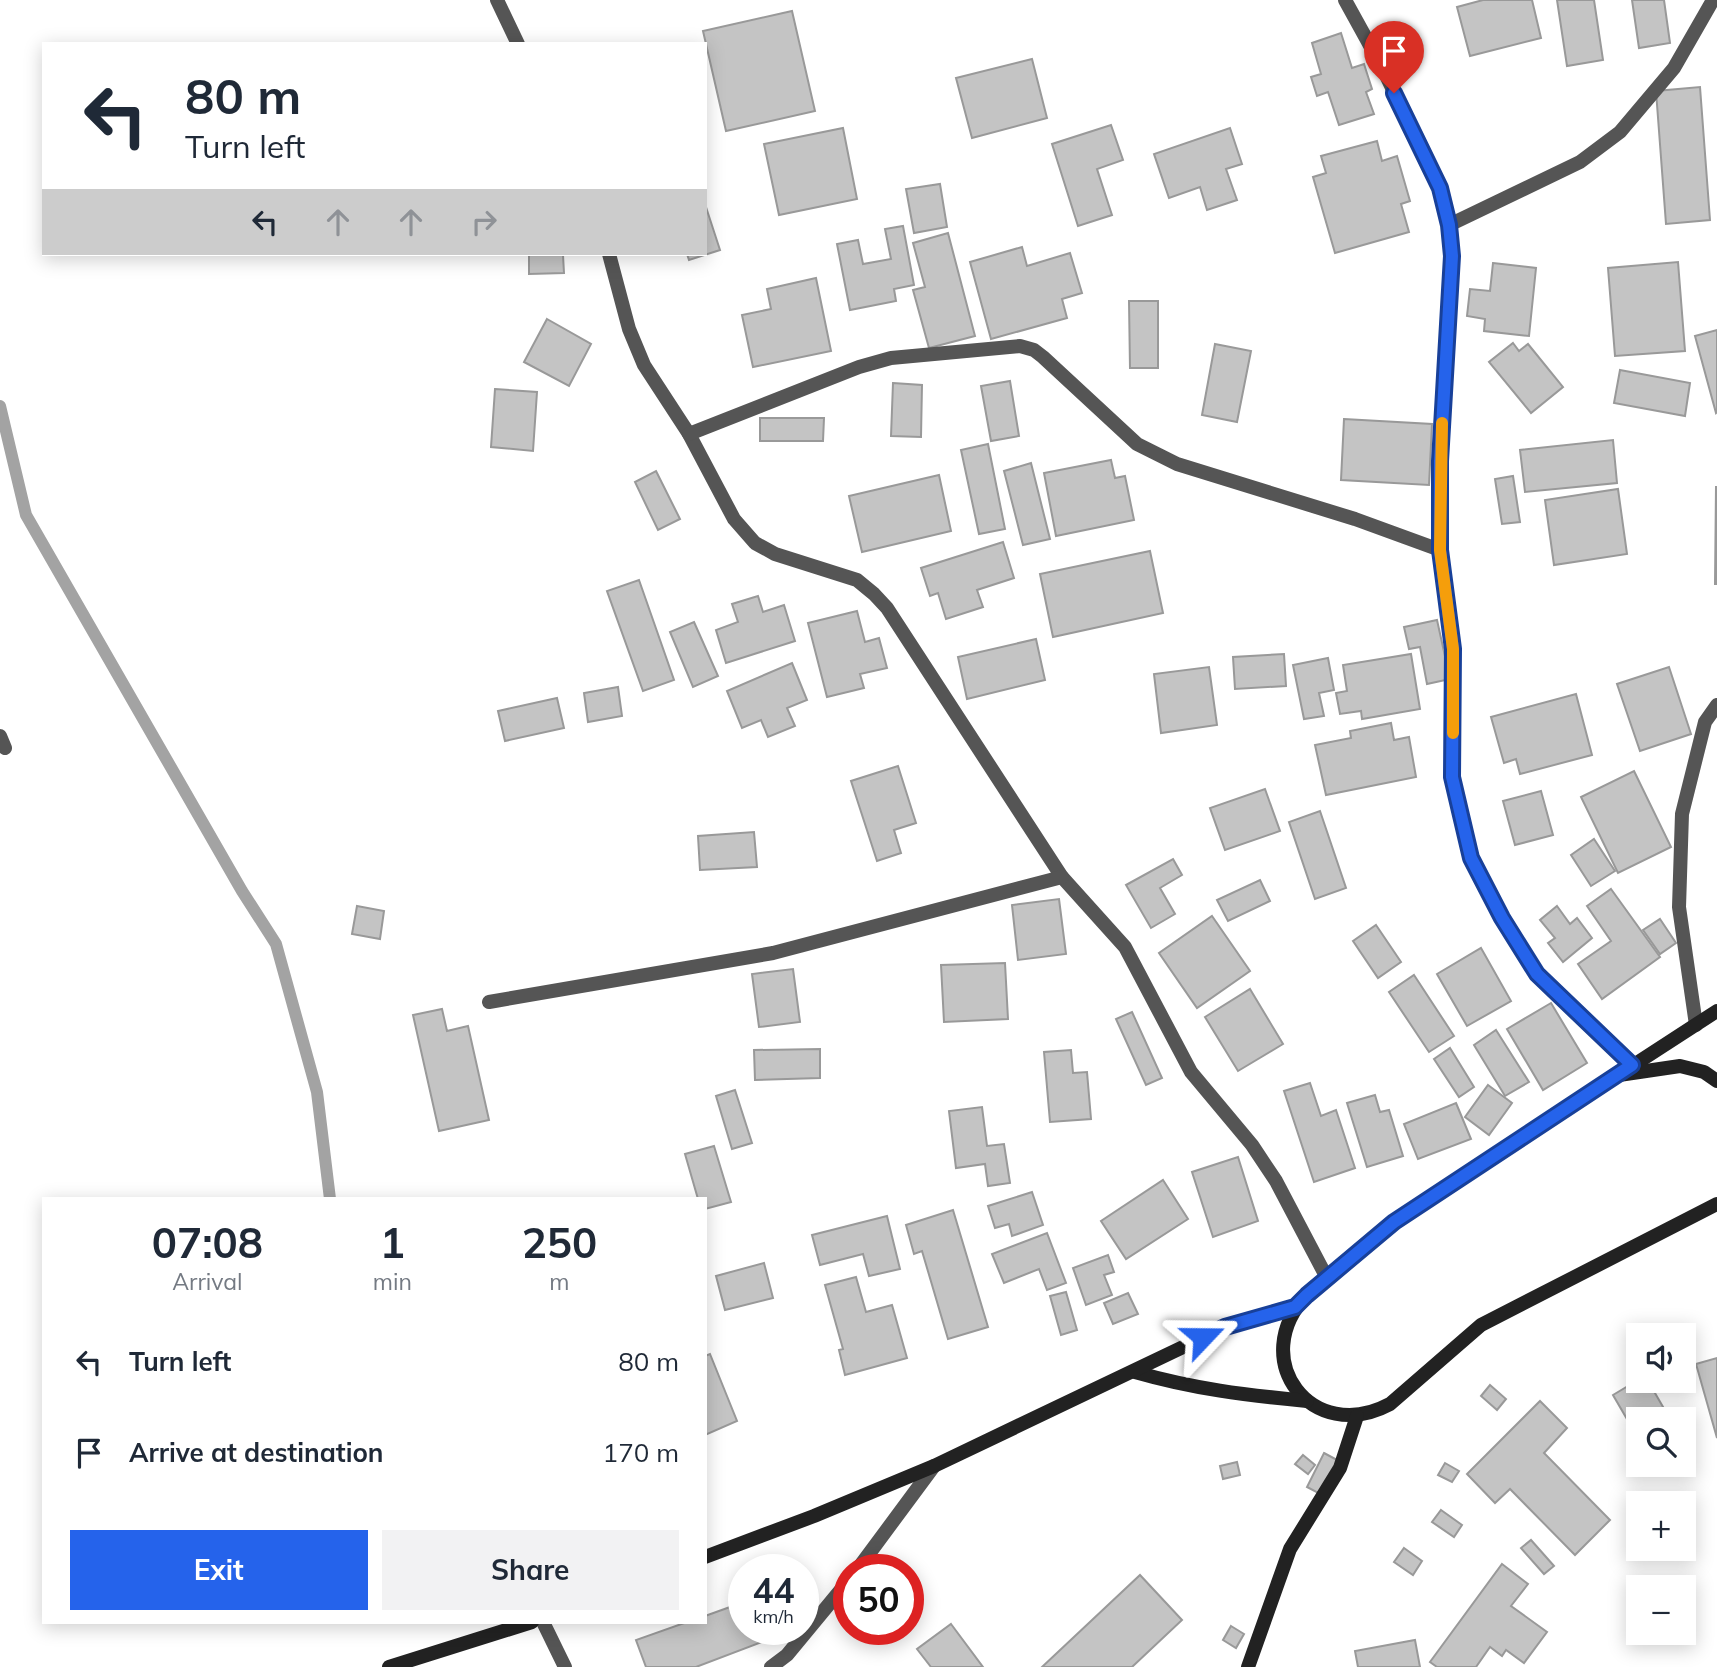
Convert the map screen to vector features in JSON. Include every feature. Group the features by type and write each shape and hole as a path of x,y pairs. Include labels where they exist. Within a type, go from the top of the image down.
{"main road":[{"path":"1717,1011 1394,1222 1327,1278 1295,1307 1287,1322 1282,1339 1282,1356 1287,1373 1295,1388 1307,1401 1321,1410 1338,1415 1357,1416 1374,1412 1390,1404 1481,1325 1717,1204"},
{"path":"1619,1075 1680,1066 1704,1072 1717,1081"},
{"path":"707,1557 934,1466 1225,1327 1295,1307"},
{"path":"1135,1372 1198,1388 1307,1401"},
{"path":"1248,1667 1290,1549 1340,1468 1357,1416"},
{"path":"389,1667 527,1624"}],"street":[{"path":"497,0 517,42"},
{"path":"1345,0 1440,188 1449,225 1452,256 1440,461 1440,550 1453,649 1452,777 1471,858 1502,918 1537,974 1632,1065"},
{"path":"1449,225 1580,162 1620,132 1674,68 1713,0"},
{"path":"610,256 629,329 644,365 690,434 734,519 755,543 775,554 857,580 887,608 1062,877 1125,947 1191,1072 1252,1145 1276,1181 1327,1278"},
{"path":"690,434 891,358 1020,346 1034,350 1043,357 1137,444 1177,464 1355,519 1440,550"},
{"path":"1696,1025 1679,907 1682,814 1705,722 1717,705"},
{"path":"489,1002 773,953 1062,877"},
{"path":"869,1554 934,1466"},
{"path":"771,1667 788,1655 833,1600"},
{"path":"544,1624 565,1667"}],"building":[{"path":"1483,0 1532,0 1541,38 1470,56 1457,7"},
{"path":"1557,0 1594,0 1603,60 1567,66"},
{"path":"1632,0 1664,0 1670,43 1639,48"},
{"path":"792,11 815,111 726,131 703,31"},
{"path":"1341,33 1352,68 1364,64 1372,89 1366,92 1374,114 1339,125 1328,92 1317,96 1311,77 1321,74 1312,43"},
{"path":"1032,59 1047,118 972,138 956,78"},
{"path":"1700,87 1710,220 1666,224 1656,91"},
{"path":"1111,125 1123,160 1097,169 1112,215 1078,226 1052,144"},
{"path":"843,128 857,199 779,215 764,144"},
{"path":"1230,128 1242,164 1226,169 1237,200 1207,210 1200,187 1169,198 1154,154"},
{"path":"1377,141 1382,161 1397,156 1410,201 1401,204 1409,232 1335,253 1313,177 1326,173 1321,156"},
{"path":"940,184 947,227 914,233 906,189"},
{"path":"707,210 720,250 707,254"},
{"path":"903,226 914,285 894,289 896,301 850,310 837,244 858,240 863,264 891,259 885,229"},
{"path":"948,233 975,336 929,348 913,290 925,287 913,243"},
{"path":"1022,247 1027,266 1070,253 1082,293 1062,299 1067,318 991,339 970,262"},
{"path":"529,256 563,256 564,273 529,274"},
{"path":"1678,262 1685,351 1615,356 1608,268"},
{"path":"1493,263 1536,268 1529,336 1484,331 1485,319 1467,316 1470,289 1490,291"},
{"path":"816,278 831,351 753,367 742,315 771,309 767,289"},
{"path":"1129,301 1158,301 1158,368 1130,368"},
{"path":"547,319 591,344 569,386 524,362"},
{"path":"1717,330 1717,412 1716,413 1695,336"},
{"path":"1513,343 1519,351 1528,344 1563,387 1531,413 1489,362"},
{"path":"1215,344 1251,351 1237,422 1202,415"},
{"path":"1620,370 1690,383 1685,416 1614,403"},
{"path":"1010,381 1019,436 991,441 981,386"},
{"path":"893,383 922,385 921,437 891,436"},
{"path":"495,389 537,392 533,451 491,447"},
{"path":"760,418 824,418 823,441 760,441"},
{"path":"1344,419 1432,424 1429,485 1341,480"},
{"path":"1613,440 1617,483 1525,492 1520,450"},
{"path":"988,444 1005,529 979,534 961,450"},
{"path":"1111,460 1115,478 1125,476 1134,520 1056,536 1044,473"},
{"path":"1031,463 1050,539 1023,545 1004,471"},
{"path":"656,471 680,519 658,530 635,482"},
{"path":"939,475 951,531 862,552 849,496"},
{"path":"1513,476 1520,522 1502,524 1495,479"},
{"path":"1716,487 1717,584 1715,584"},
{"path":"1618,489 1627,554 1554,565 1545,500"},
{"path":"1003,542 1014,578 977,590 983,607 946,619 938,593 930,596 921,568"},
{"path":"1150,551 1163,613 1053,637 1040,574"},
{"path":"639,580 674,680 643,691 607,591"},
{"path":"758,596 763,612 784,605 795,641 726,663 716,630 738,622 732,604"},
{"path":"857,611 865,642 879,638 887,668 860,674 864,688 827,697 808,623"},
{"path":"1437,620 1450,679 1427,684 1420,647 1409,649 1404,627"},
{"path":"694,622 718,676 693,687 670,632"},
{"path":"1036,639 1045,680 967,699 958,657"},
{"path":"1284,654 1286,686 1235,689 1233,657"},
{"path":"1411,654 1420,709 1362,719 1361,711 1340,714 1336,693 1347,691 1343,665"},
{"path":"1328,658 1334,690 1319,693 1324,716 1304,719 1293,665"},
{"path":"792,663 807,700 787,708 795,726 768,737 761,720 742,728 727,691"},
{"path":"1209,667 1217,725 1161,733 1154,674"},
{"path":"1669,667 1691,734 1640,751 1617,684"},
{"path":"618,687 622,716 588,722 584,693"},
{"path":"1576,694 1592,755 1520,774 1516,759 1504,763 1491,717"},
{"path":"557,698 564,728 505,741 498,711"},
{"path":"1391,723 1394,740 1409,737 1416,777 1326,795 1315,745 1351,738 1350,731"},
{"path":"898,766 916,823 894,830 901,853 877,861 851,781"},
{"path":"1634,771 1671,847 1618,873 1581,797"},
{"path":"1265,789 1280,831 1225,850 1210,808"},
{"path":"1541,791 1553,835 1515,845 1503,801"},
{"path":"1320,811 1346,888 1315,899 1289,822"},
{"path":"754,832 757,867 700,870 698,836"},
{"path":"1594,839 1615,871 1591,886 1571,855"},
{"path":"1173,859 1182,875 1160,888 1175,914 1151,928 1126,885"},
{"path":"1260,880 1270,901 1228,921 1217,900"},
{"path":"1611,889 1660,957 1602,999 1578,964 1611,941 1587,906"},
{"path":"1059,899 1066,954 1018,960 1012,905"},
{"path":"357,906 384,911 380,939 352,934"},
{"path":"1557,906 1570,924 1577,918 1592,938 1563,962 1548,943 1555,938 1540,920"},
{"path":"1212,916 1250,971 1197,1008 1159,953"},
{"path":"1660,919 1676,943 1660,954 1643,930"},
{"path":"1376,925 1401,962 1378,978 1353,941"},
{"path":"1481,948 1511,1001 1467,1026 1437,974"},
{"path":"1005,963 1008,1019 944,1022 941,965"},
{"path":"793,969 800,1022 759,1027 752,974"},
{"path":"1414,975 1454,1036 1429,1052 1389,992"},
{"path":"1250,989 1283,1044 1238,1071 1205,1017"},
{"path":"1551,1003 1587,1063 1543,1090 1507,1029"},
{"path":"442,1009 447,1031 468,1026 489,1120 439,1131 413,1015"},
{"path":"1132,1012 1162,1078 1146,1085 1116,1019"},
{"path":"1496,1030 1529,1082 1505,1096 1474,1045"},
{"path":"1450,1048 1474,1087 1459,1097 1434,1059"},
{"path":"820,1049 820,1078 755,1080 754,1050"},
{"path":"1071,1050 1073,1073 1087,1072 1091,1119 1050,1122 1044,1052"},
{"path":"1310,1083 1321,1116 1336,1110 1355,1168 1314,1182 1284,1091"},
{"path":"1488,1085 1512,1103 1489,1135 1465,1117"},
{"path":"735,1090 752,1143 732,1149 716,1096"},
{"path":"1375,1095 1380,1112 1389,1110 1403,1156 1367,1167 1347,1103"},
{"path":"1456,1103 1471,1139 1418,1159 1404,1124"},
{"path":"982,1107 987,1146 1004,1144 1010,1183 988,1186 985,1164 956,1168 949,1111"},
{"path":"714,1146 731,1202 707,1208 707,1197 697,1197 685,1154"},
{"path":"1238,1157 1258,1221 1213,1237 1192,1172"},
{"path":"1163,1180 1188,1219 1126,1259 1101,1221"},
{"path":"1032,1192 1043,1225 1012,1236 1009,1224 995,1228 988,1206"},
{"path":"953,1210 988,1327 948,1339 922,1251 914,1254 906,1225"},
{"path":"887,1216 900,1269 869,1276 863,1254 820,1265 812,1235"},
{"path":"1047,1233 1066,1283 1047,1290 1039,1269 1004,1283 992,1254"},
{"path":"1108,1255 1114,1272 1104,1275 1112,1295 1086,1305 1073,1268"},
{"path":"764,1263 773,1298 725,1310 716,1276"},
{"path":"856,1277 866,1312 892,1305 907,1358 845,1375 839,1350 843,1349 825,1285"},
{"path":"1066,1292 1077,1330 1061,1335 1050,1296"},
{"path":"1128,1293 1138,1314 1113,1324 1104,1303"},
{"path":"710,1354 737,1421 707,1434 707,1355"},
{"path":"1717,1358 1717,1438 1696,1364"},
{"path":"1490,1385 1506,1399 1497,1410 1481,1396"},
{"path":"1626,1387 1626,1393 1655,1393 1663,1407 1626,1407 1626,1417 1613,1395"},
{"path":"1540,1401 1567,1428 1544,1453 1610,1520 1575,1555 1510,1489 1495,1503 1467,1474"},
{"path":"1324,1453 1339,1461 1322,1495 1307,1487"},
{"path":"1303,1455 1315,1465 1308,1474 1295,1464"},
{"path":"1237,1462 1240,1475 1223,1479 1220,1466"},
{"path":"1445,1463 1459,1471 1452,1482 1438,1475"},
{"path":"1441,1510 1462,1525 1454,1537 1432,1522"},
{"path":"1531,1540 1554,1566 1544,1574 1521,1548"},
{"path":"1404,1548 1422,1561 1413,1575 1394,1562"},
{"path":"1502,1564 1528,1584 1511,1606 1547,1632 1524,1663 1506,1650 1502,1656 1490,1647 1476,1667 1437,1667 1430,1662"},
{"path":"1140,1575 1182,1620 1132,1667 1042,1667"},
{"path":"728,1608 728,1645 754,1645 696,1667 646,1667 636,1640 681,1624 707,1624 707,1615"},
{"path":"951,1624 983,1667 931,1667 917,1649"},
{"path":"1231,1626 1244,1634 1236,1648 1223,1640"},
{"path":"1415,1640 1420,1667 1358,1667 1355,1651"}],"waterway":[{"path":"0,406 26,515 242,891 276,944 317,1092 330,1197"}],"slow traffic":[{"path":"1442,423 1440,550 1453,649 1453,733"}],"route":[{"path":"1203,1337 1225,1327 1295,1307 1394,1222 1632,1065 1537,974 1502,918 1471,858 1452,777 1453,649 1440,550 1440,461 1452,256 1449,225 1440,188 1394,93"}]}
